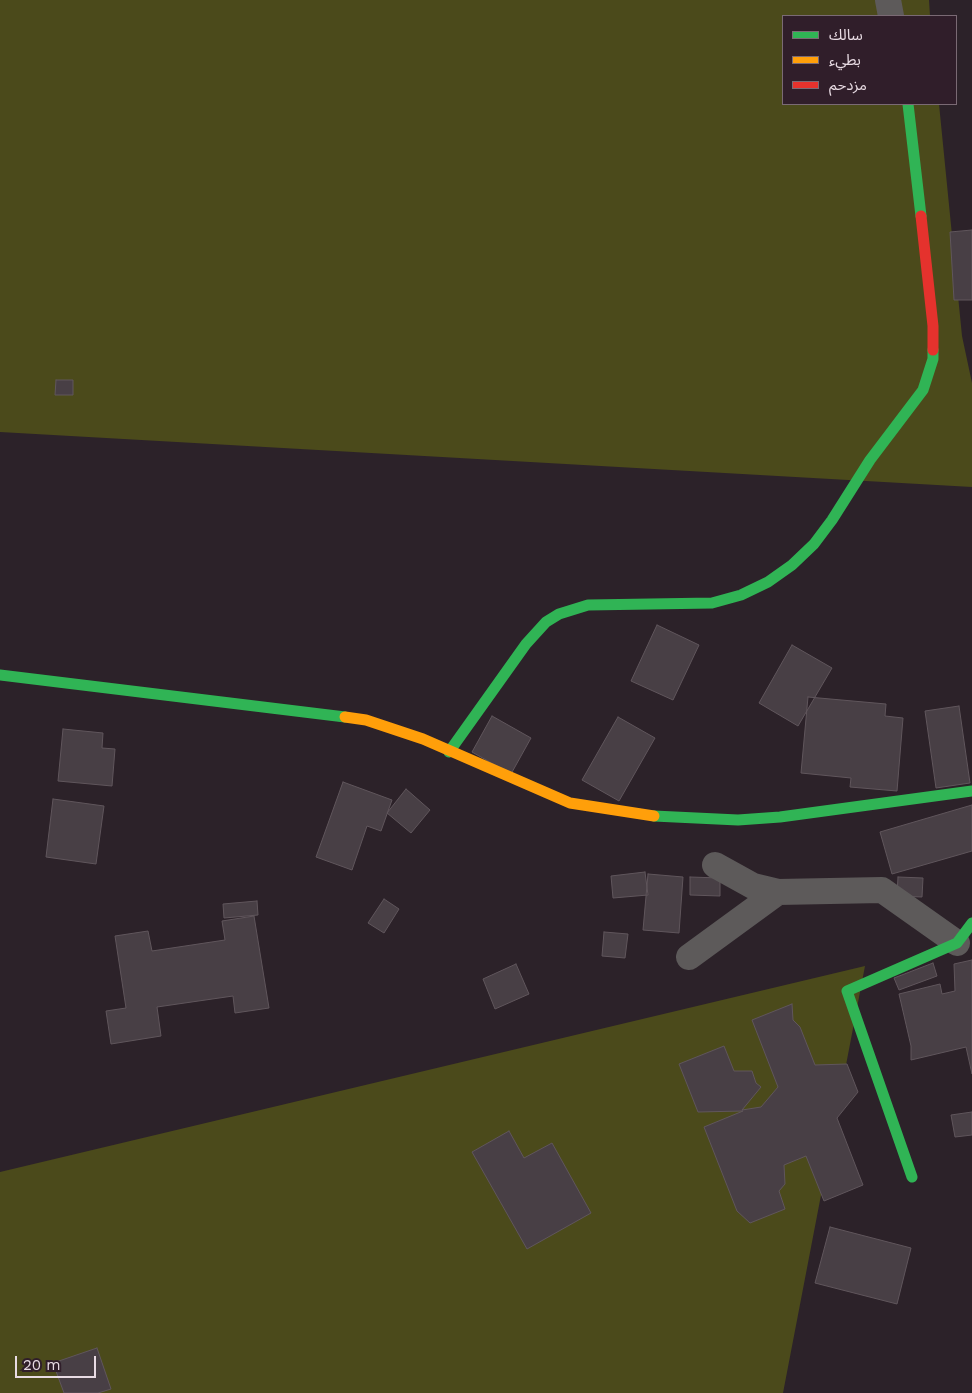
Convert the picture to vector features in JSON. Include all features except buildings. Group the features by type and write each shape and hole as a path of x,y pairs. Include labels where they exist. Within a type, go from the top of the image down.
{"street":[{"path":"888,0 891,15"},
{"path":"449,752 526,644 546,622 559,614 588,606 712,603 741,595 768,582 792,565 814,544 832,520 870,460 922,390 933,359 933,326 908,105"},
{"path":"0,675 337,715 395,728 570,803 653,816 738,820 780,817 972,791"},
{"path":"715,865 753,886 778,892 882,890 964,933"},
{"path":"689,957 778,892"},
{"path":"912,1177 847,991 964,933"}],"shaded area":[{"path":"0,0 929,0 930,15 782,15 782,105 939,105 962,336 972,383 972,487 0,432"},
{"path":"865,966 783,1393 0,1393 0,1172"}],"traffic: fast":[{"path":"908,105 921,216"},
{"path":"449,752 526,644 546,622 559,614 588,605 712,603 741,595 768,582 792,565 814,544 832,520 870,460 923,390 933,359 933,350"},
{"path":"0,675 345,717"},
{"path":"654,816 738,820 780,817 972,791"},
{"path":"912,1177 847,991 957,943 972,923"}],"traffic: slow":[{"path":"345,717 366,720 423,739 570,803 654,816"}],"traffic: jam":[{"path":"921,216 933,326 933,350"}]}
